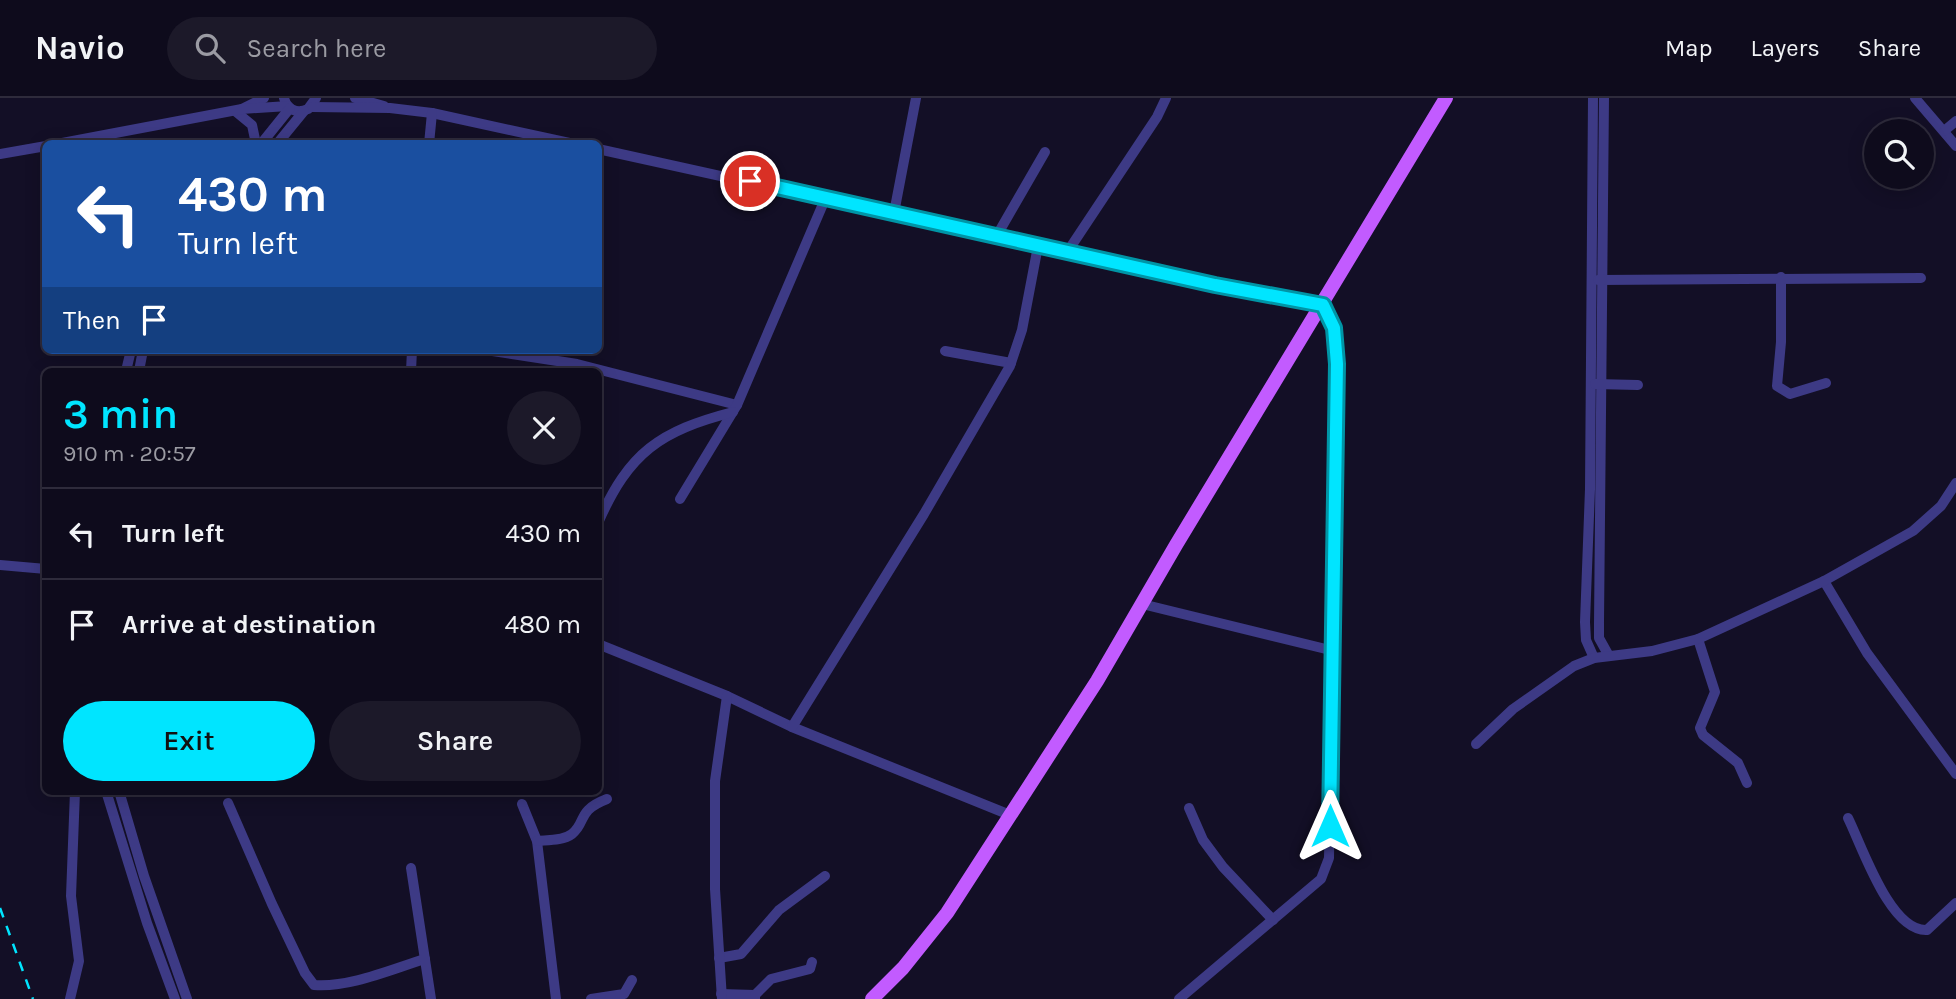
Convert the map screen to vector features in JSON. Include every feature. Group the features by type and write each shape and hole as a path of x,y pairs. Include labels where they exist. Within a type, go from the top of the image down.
{"main road":[{"path":"872,999 904,968 947,913 1097,681 1446,98"}],"street":[{"path":"239,110 264,98"},
{"path":"355,98 390,108"},
{"path":"894,213 916,98"},
{"path":"1068,251 1157,117 1166,98"},
{"path":"1593,98 1591,279 1596,347 1602,384 1586,631 1589,650 1594,658"},
{"path":"1604,98 1603,280 1590,384 1599,638 1609,656"},
{"path":"1915,98 1956,146"},
{"path":"261,140 287,104"},
{"path":"78,140 239,110 287,104 390,108 432,113 556,140"},
{"path":"280,140 311,105"},
{"path":"239,110 252,125 257,140"},
{"path":"429,140 432,113"},
{"path":"1944,131 1956,121"},
{"path":"0,154 42,147"},
{"path":"602,150 826,197 996,237 1323,305 1334,328 1337,364 1330,650 1329,858 1321,879 1179,999"},
{"path":"996,237 1045,152"},
{"path":"680,499 735,408 783,303 826,197"},
{"path":"792,727 924,514 1012,363 1022,330 1038,246"},
{"path":"1781,277 1781,342 1777,386 1790,394 1826,383"},
{"path":"1591,279 1921,278"},
{"path":"945,351 1012,363"},
{"path":"512,354 590,368"},
{"path":"576,364 577,354"},
{"path":"602,371 735,408"},
{"path":"1590,384 1638,385"},
{"path":"602,515 620,478 643,452 678,429 735,408"},
{"path":"1476,744 1523,702 1574,666 1594,658 1652,651 1698,639 1824,580 1913,531 1941,506 1956,483"},
{"path":"0,565 42,569"},
{"path":"1824,580 1867,653 1956,774"},
{"path":"1142,604 1330,650"},
{"path":"1698,639 1715,692 1699,728 1703,735 1738,763 1747,783"},
{"path":"602,646 727,696 792,727 1010,815"},
{"path":"727,696 715,781 722,996 755,997 771,979 810,970 812,962"},
{"path":"70,999 79,961 71,896 75,795"},
{"path":"107,795 156,930 187,999"},
{"path":"120,795 175,999"},
{"path":"537,841 566,837 574,833 582,815 595,804 607,799"},
{"path":"228,803 272,904 305,973 314,985 324,986 364,977 425,959"},
{"path":"522,804 537,841 556,999"},
{"path":"1189,808 1203,840 1223,867 1272,920"},
{"path":"1848,818 1885,896 1898,915 1916,928 1927,930 1956,903"},
{"path":"411,868 430,999"},
{"path":"719,958 741,954 779,910 825,876"},
{"path":"591,999 624,994 632,980"}],"railway":[{"path":"0,908 33,999"}],"route":[{"path":"750,181 1215,285 1323,305 1334,328 1337,364 1330,650 1330,826"}]}
